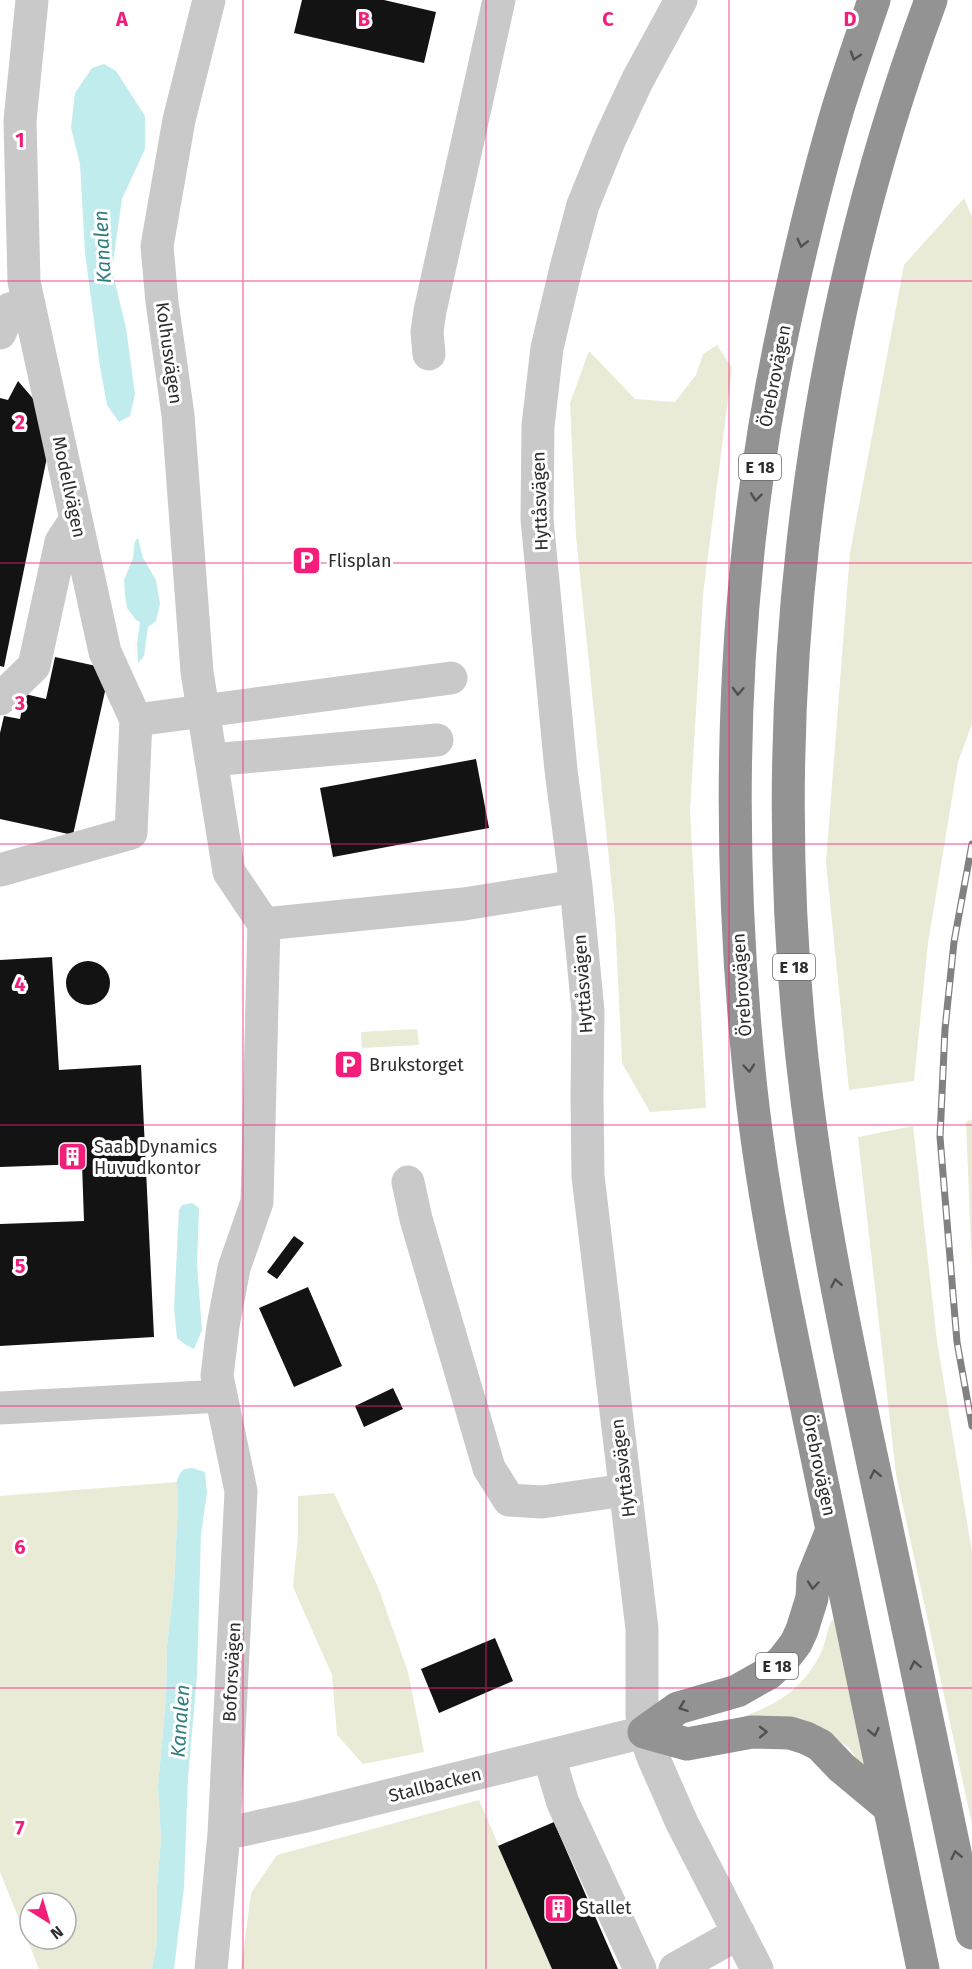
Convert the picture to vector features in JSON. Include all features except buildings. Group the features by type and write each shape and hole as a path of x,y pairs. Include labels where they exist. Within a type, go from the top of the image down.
{"highway":[{"name":"Örebrovägen","path":"874,0 826,150 800,250 770,399 747,561 739,663 735,771 735,875 749,1072 772,1237 923,1969"},
{"name":"E 18","path":"931,0 907,66 879,159 835,339 819,430 795,625 790,715 788,886 805,1083 820,1192 855,1379 972,1933"},
{"name":"E 18","path":"645,1732 678,1707 737,1691 769,1673 783,1660 796,1643 802,1630 812,1598 813,1577 832,1530"},
{"path":"645,1732 687,1744 753,1732 790,1733 820,1745 841,1767 889,1807"}],"street":[{"name":"Modellvägen","path":"0,870 131,833 136,720 105,652 24,282 20,121 32,0"},
{"name":"Kolhusvägen","path":"209,0 179,120 157,246 172,302 178,415 206,671 202,711 229,872 264,924"},
{"path":"429,354 427,332 430,311 499,0"},
{"name":"Hyttåsvägen","path":"681,0 637,81 583,205 547,348 538,426 537,519 561,770 576,886 588,1011 588,1176 642,1629 642,1715 653,1757 682,1823 757,1969"},
{"path":"0,333 10,309 29,304"},
{"path":"0,699 34,666 61,542 76,519"},
{"path":"136,720 451,678"},
{"path":"211,760 437,740"},
{"path":"0,1408 219,1386 223,1326 234,1268 257,1202 264,924 464,904 576,886"},
{"path":"408,1182 416,1219 489,1468 509,1500 542,1502 625,1490"},
{"name":"Boforsvägen","path":"211,1969 224,1834 241,1491 219,1386"},
{"name":"Stallbacken","path":"224,1834 302,1817 645,1732"},
{"path":"549,1757 563,1803 640,1969"},
{"path":"675,1969 739,1933"}],"green space":[{"path":"964,198 972,217 972,724 958,762 928,943 914,1081 849,1090 826,862 850,553 904,265"},
{"path":"717,345 732,368 703,595 690,810 706,1108 650,1112 622,1063 615,918 576,536 570,403 589,351 635,399 675,402 696,375 703,354"},
{"path":"417,1029 419,1045 362,1048 361,1032"},
{"path":"972,1119 972,1269 966,1122"},
{"path":"913,1126 937,1341 972,1552 972,1824 896,1474 858,1137"},
{"path":"177,1482 174,1585 167,1645 166,1697 158,1786 161,1839 157,1886 157,1941 152,1969 39,1969 32,1951 78,1951 78,1891 18,1891 18,1917 0,1872 0,1496"},
{"path":"334,1493 378,1587 408,1672 424,1752 363,1764 337,1735 332,1675 293,1587 298,1536 298,1496"},
{"path":"832,1620 834,1620 867,1769 865,1770 849,1748 830,1734 711,1727 760,1710 787,1695 810,1671 820,1655"},
{"path":"479,1800 552,1969 241,1969 251,1893 277,1855"}],"water":[{"name":"Kanalen","path":"104,64 116,71 145,116 145,149 122,199 112,270 126,328 135,394 130,416 119,422 107,405 100,367 85,253 80,164 71,128 75,93 92,68"},
{"path":"138,538 143,558 156,580 160,604 156,621 148,627 144,656 138,663 137,644 140,622 127,608 124,580 133,558 135,541"},
{"path":"192,1203 199,1208 197,1264 202,1330 194,1349 177,1338 174,1308 179,1210 182,1205"},
{"name":"Kanalen","path":"192,1468 205,1472 207,1493 201,1534 197,1676 188,1778 184,1887 174,1969 152,1969 157,1941 157,1886 161,1839 158,1786 166,1697 167,1645 174,1585 177,1482 184,1469"}],"railway":[{"path":"972,844 954,942 945,1029 940,1137 957,1342 972,1426"}],"place":[{"name":"Flisplan","path":"307,561"},
{"name":"Brukstorget","path":"348,1065"},
{"name":"Saab Dynamics Huvudkontor","path":"73,1157"},
{"name":"Stallet","path":"558,1908"}]}
